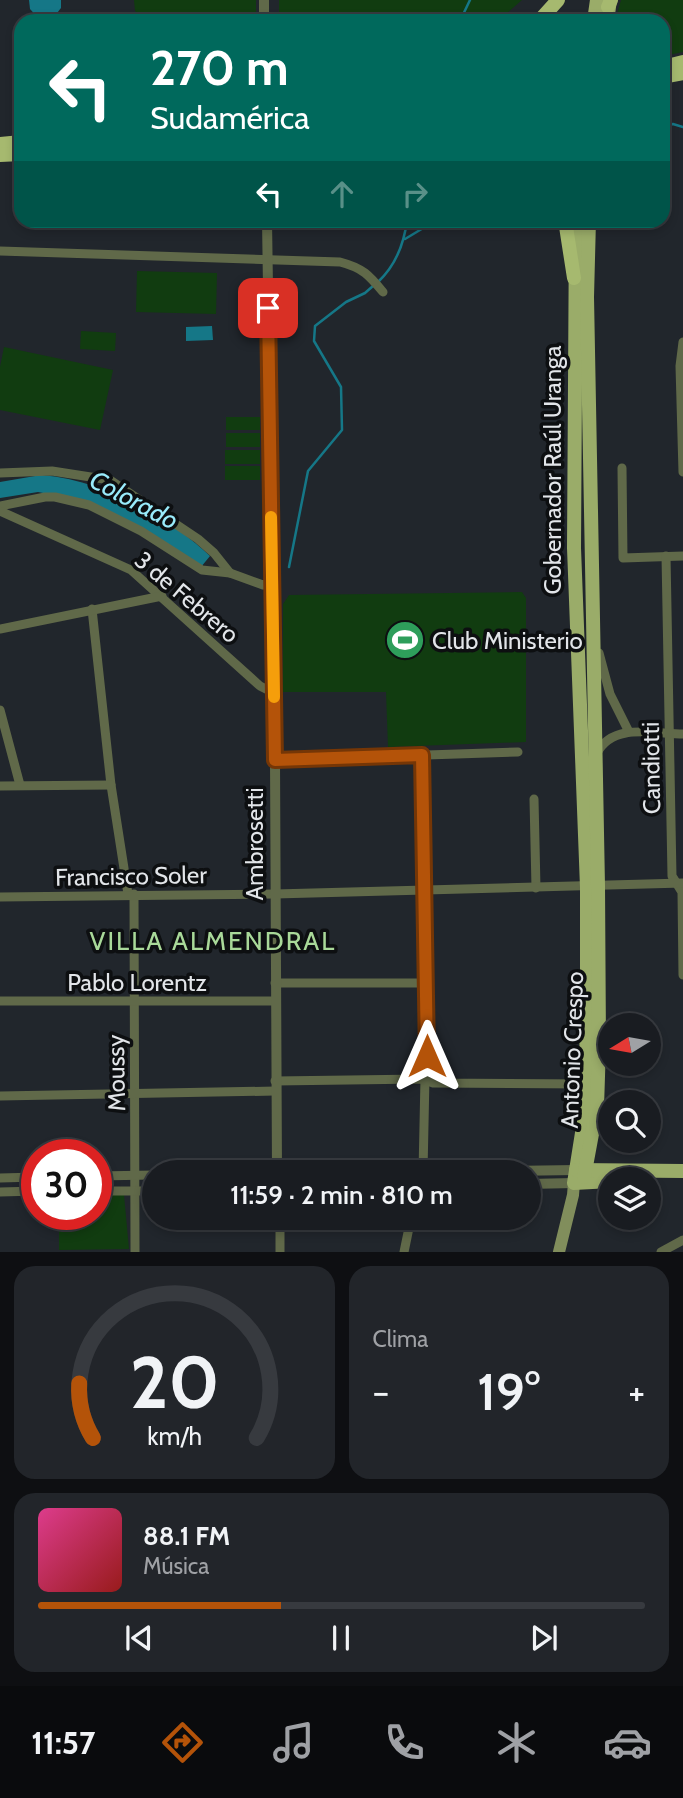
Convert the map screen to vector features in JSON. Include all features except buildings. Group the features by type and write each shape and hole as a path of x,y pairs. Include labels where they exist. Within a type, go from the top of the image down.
{"highway":[{"path":"545,14 558,0"},
{"path":"566,228 574,278"}],"main road":[{"name":"Gobernador Raúl Uranga","path":"576,228 574,548 593,886"},
{"name":"Gobernador Raúl Uranga","path":"589,228 587,278 595,758 593,886"},
{"name":"Antonio Crespo","path":"578,1180 587,1084 593,886"},
{"name":"Antonio Crespo","path":"578,1180 594,1129 598,1081 593,886"},
{"path":"578,1180 683,1171"},
{"path":"578,1180 598,1181"},
{"path":"559,1252 578,1180"},
{"path":"661,1181 683,1181"}],"street":[{"name":"Ambrosetti","path":"267,228 275,760 277,1160"},
{"path":"0,251 340,262 357,267 369,275 383,292"},
{"path":"683,344 680,366 683,472"},
{"path":"622,468 623,558 683,556"},
{"path":"0,473 52,471 110,480 198,539 214,553 229,573"},
{"path":"0,509 45,497 89,505 141,531 202,570 229,573 263,585 272,583"},
{"name":"3 de Febrero","path":"0,509 131,570 260,686 274,693"},
{"name":"Candiotti","path":"666,556 672,876 680,883 683,975"},
{"path":"0,629 162,596"},
{"name":"Moussy","path":"92,609 111,785 131,894 136,1093 135,1252"},
{"path":"593,618 610,694 629,732"},
{"path":"0,710 20,785"},
{"path":"595,758 608,739 629,732 683,734"},
{"path":"275,760 518,752"},
{"path":"422,755 427,983 424,1160"},
{"path":"0,786 111,785"},
{"path":"534,799 536,888"},
{"name":"Francisco Soler","path":"0,897 425,891 680,883"},
{"path":"275,983 427,983"},
{"name":"Pablo Lorentz","path":"0,1001 275,1002"},
{"path":"0,1096 136,1093 421,1079 433,1083 587,1084"},
{"path":"112,1176 142,1175"},
{"path":"0,1178 21,1177"},
{"path":"541,1178 578,1180"},
{"path":"541,1183 578,1180"},
{"path":"112,1191 142,1190"},
{"path":"0,1192 21,1191"},
{"path":"280,1230 280,1252"},
{"path":"404,1252 409,1230"},
{"path":"661,1252 683,1240"}],"green space":[{"path":"134,0 256,0 256,14 139,14 135,11"},
{"path":"279,0 522,0 506,14 279,14"},
{"path":"621,0 683,0 683,52 670,55 670,14 617,14"},
{"path":"137,271 217,273 216,314 136,312"},
{"path":"81,331 116,333 115,351 80,349"},
{"path":"4,347 113,370 100,430 0,410 0,367"},
{"path":"226,417 260,417 260,430 226,430"},
{"path":"226,433 260,433 260,447 226,447"},
{"path":"225,450 260,450 260,464 225,464"},
{"path":"225,466 260,466 260,480 225,480"},
{"name":"Club Ministerio","path":"522,592 526,598 526,742 388,747 386,692 283,692 283,604 289,595"},
{"path":"112,1195 124,1195 129,1249 59,1250 59,1230 112,1230"}],"water":[{"path":"29,0 61,0 61,8 56,14 34,14 30,9"},
{"path":"212,326 213,340 186,341 186,327"},
{"path":"41,475 87,484 132,502 173,526 210,556 201,567 90,502 38,492 0,498 0,482"}],"waterway":[{"name":"Colorado","path":"463,14 470,0"},
{"path":"670,125 683,127"},
{"name":"Colorado","path":"378,282 390,269 398,254 406,228"},
{"path":"405,239 423,228"},
{"name":"Colorado","path":"289,567 308,471 342,430 341,387 314,341 315,326 346,302 373,286"}],"slow traffic":[{"path":"271,517 274,697"}],"place":[{"name":"Club Ministerio","path":"405,640"}],"district":[{"name":"VILLA ALMENDRAL","path":"213,941"}],"route":[{"path":"268,308 275,760 422,755 427,1056"}]}
